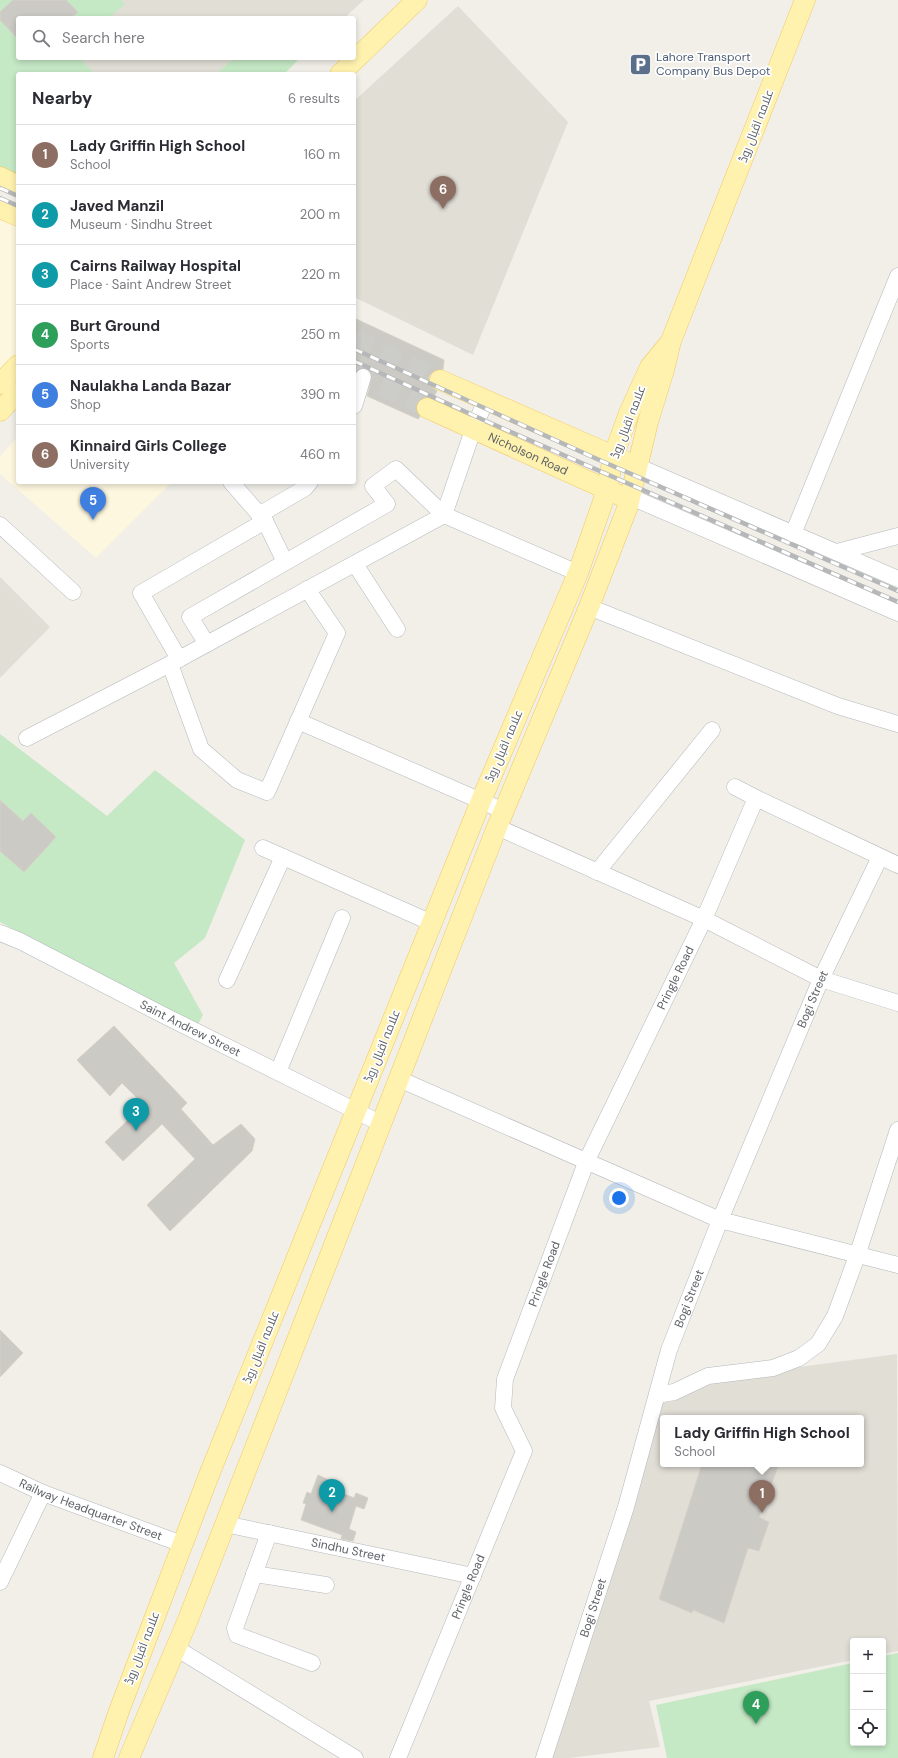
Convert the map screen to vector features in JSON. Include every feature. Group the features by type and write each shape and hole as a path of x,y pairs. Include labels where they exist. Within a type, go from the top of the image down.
{"main road":[{"path":"356,59 417,0"},
{"name":"علامہ اقبال روڈ","path":"130,1758 176,1648 225,1524 380,1123 399,1079 500,819 589,607 630,500 637,466 671,341 806,0"},
{"path":"342,72 355,60"},
{"path":"0,177 16,185"},
{"path":"0,208 16,215"},
{"name":"علامہ اقبال روڈ","path":"103,1758 119,1711 182,1544 481,801 578,573 607,490 613,457 629,413 650,367 671,341"},
{"path":"0,384 16,367"},
{"path":"440,380 613,457 637,466"},
{"path":"0,411 16,394"},
{"name":"Nicholson Road","path":"427,408 630,500"}],"street":[{"path":"793,534 898,276"},
{"path":"356,399 363,376"},
{"path":"27,738 207,644 444,515 473,430 486,400"},
{"path":"637,466 898,579"},
{"path":"207,644 190,617 387,504 373,486 396,468 444,515 578,573"},
{"path":"233,484 262,518 285,562"},
{"path":"307,589 337,633 267,792 237,780 201,749 174,661 141,593 262,518 305,488 308,484"},
{"path":"630,500 638,500 898,613"},
{"path":"0,525 73,592"},
{"path":"837,552 898,536"},
{"path":"355,564 397,629"},
{"path":"589,607 838,706 898,724"},
{"path":"298,721 481,801 500,819 597,872 704,919 821,979 898,1003"},
{"path":"597,872 712,730"},
{"path":"735,787 898,865"},
{"name":"Pringle Road","path":"398,1758 524,1452 504,1408 505,1379 587,1160 704,919 756,798"},
{"path":"263,848 432,923"},
{"path":"227,980 283,857"},
{"name":"Bogi Street","path":"544,1758 626,1506 669,1350 720,1220 821,979 880,857"},
{"path":"278,1072 342,918"},
{"name":"Saint Andrew Street","path":"0,933 20,941 77,972 380,1123"},
{"path":"399,1079 587,1160 720,1220 857,1256 898,1265"},
{"path":"657,1395 674,1392 708,1376 773,1368 799,1358 818,1344 835,1316 857,1256 898,1130"},
{"name":"Railway Headquarter Street","path":"0,1473 43,1493 182,1544"},
{"path":"0,1582 43,1493"},
{"name":"Sindhu Street","path":"225,1524 473,1576"},
{"path":"269,1533 235,1628 237,1635 312,1663"},
{"path":"254,1574 326,1584"},
{"path":"176,1648 355,1758"}],"shaded area":[{"path":"121,0 364,0 346,16 111,16 124,4"},
{"path":"458,6 568,122 473,355 356,298 356,99"},
{"path":"82,60 232,60 218,72 93,72"},
{"path":"0,206 16,214 16,397 0,414"},
{"path":"16,439 16,484 170,484 96,558 0,474 0,456"},
{"path":"0,577 50,627 0,678"},
{"path":"897,1354 898,1651 886,1653 886,1638 850,1638 850,1661 649,1701 660,1747 569,1758 552,1758 664,1385"}],"green space":[{"path":"0,0 121,0 125,4 111,16 16,16 16,60 82,60 93,72 16,72 16,185 0,177"},
{"path":"232,60 298,60 286,72 218,72"},
{"path":"0,734 107,816 155,770 245,840 205,938 174,963 203,1015 197,1026 0,922"},
{"path":"898,1653 898,1758 667,1758 656,1705 850,1664 850,1746 886,1746 886,1655"}],"building":[{"path":"13,0 66,0 78,12 73,16 16,16 16,37 0,20 0,12"},
{"path":"356,319 444,360 443,369 434,371 429,376 431,386 437,391 433,398 425,397 420,399 416,404 416,410 420,417 418,419 367,396 372,379 370,371 366,368 356,371"},
{"path":"0,800 23,821 31,813 56,837 24,872 0,851"},
{"path":"114,1026 187,1103 181,1109 213,1145 241,1124 255,1139 252,1151 170,1231 147,1205 195,1159 162,1124 123,1161 105,1142 144,1105 122,1083 110,1096 77,1060"},
{"path":"0,1330 23,1353 0,1377"},
{"path":"701,1467 778,1467 759,1517 769,1522 759,1551 748,1548 724,1623 693,1610 692,1613 659,1599"},
{"path":"318,1475 329,1480 327,1487 354,1498 356,1493 368,1498 364,1509 356,1506 349,1529 356,1532 353,1541 341,1539 342,1535 301,1520 306,1504 303,1503 307,1492 311,1494"}],"tunnel":[{"path":"356,340 440,380"},
{"path":"356,373 427,408"}],"railway":[{"path":"0,188 16,195"},
{"path":"0,198 16,205"},
{"path":"356,350 597,459 898,591"},
{"path":"356,362 488,422 898,602"}],"place":[{"name":"Lahore Transport Company Bus Depot","path":"641,64"},
{"name":"Kinnaird Girls College","path":"443,209"},
{"name":"Naulakha Landa Bazar","path":"93,520"},
{"name":"Cairns Railway Hospital","path":"136,1131"},
{"name":"Javed Manzil","path":"332,1512"},
{"name":"Lady Griffin High School","path":"762,1513"},
{"name":"Burt Ground","path":"756,1724"}]}
